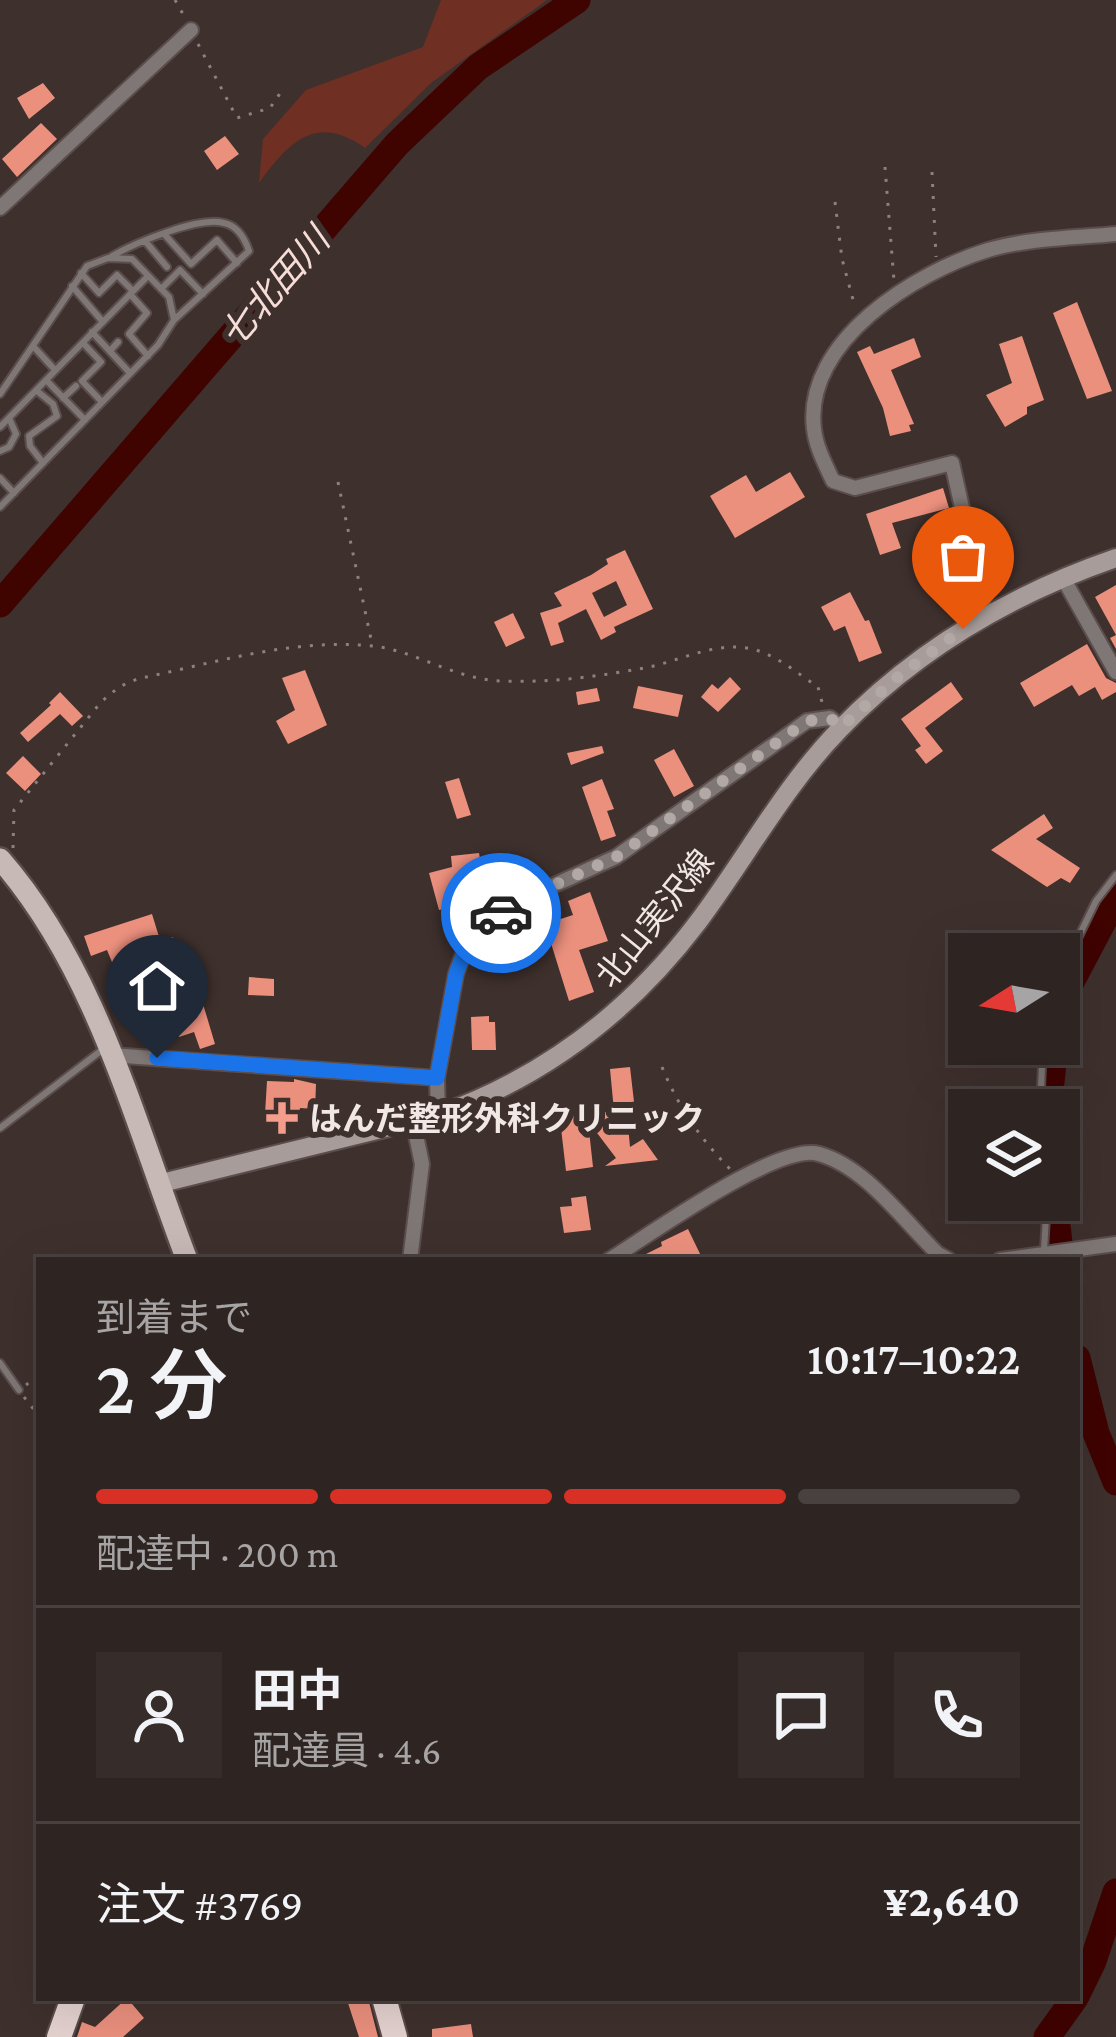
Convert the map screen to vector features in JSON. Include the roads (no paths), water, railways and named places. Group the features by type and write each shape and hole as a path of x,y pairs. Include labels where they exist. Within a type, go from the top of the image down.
{"highway":[{"path":"59,2037 72,2001"},
{"path":"385,2001 394,2037"}],"main road":[{"path":"6,866 67,955 186,1257"}],"street":[{"path":"0,208 191,30"},
{"path":"986,615 952,463 855,488 832,481 814,427 816,395 830,360 862,319 939,271 987,251 1023,243 1116,234"},
{"name":"北山実沢線","path":"158,1184 438,1115 541,1069 620,1009 698,921 834,722 986,615 1116,558"},
{"path":"1063,578 1116,672"},
{"path":"438,1115 437,1078 456,974 470,938 517,902 616,857 807,721 834,722"},
{"path":"108,1051 437,1078"},
{"path":"410,1257 422,1165 413,1121"},
{"path":"613,1257 778,1159 815,1152 856,1174 946,1257"},
{"path":"1020,1257 1111,1246"}],"lane":[{"path":"0,394 87,266 145,241 221,221 233,226 245,241 249,251 174,320 148,356 0,507"},
{"path":"164,235 191,264 217,240 237,262"},
{"path":"145,241 166,268"},
{"path":"108,258 132,259 169,297 174,320"},
{"path":"161,289 180,270 203,294"},
{"path":"82,274 99,293 117,275 131,292 146,313 129,334 148,356"},
{"path":"0,427 148,275"},
{"path":"72,286 103,322"},
{"path":"92,332 130,373"},
{"path":"82,343 101,362 82,380 102,402"},
{"path":"110,351 118,343"},
{"path":"33,346 55,370"},
{"path":"46,380 85,420"},
{"path":"63,398 76,386"},
{"path":"36,390 53,404 56,416 29,436 43,464"},
{"path":"0,451 9,447 16,434 8,418"},
{"path":"0,478 14,493"},
{"path":"1080,934 1116,875"},
{"path":"0,1128 108,1051"},
{"path":"1047,1221 1047,1253"},
{"path":"0,1363 19,1390"}],"waterway":[{"name":"七北田川","path":"0,604 397,144 478,67 577,0"},
{"path":"1080,965 1116,897"},
{"path":"1050,1089 1053,1065"},
{"path":"1056,1221 1061,1257"},
{"path":"1080,1370 1096,1433 1116,1482"},
{"path":"1080,1988 1116,1892"},
{"path":"1047,2037 1073,2001"}],"place":[{"name":"はんだ整形外科クリニック","path":"282,1118"}]}
